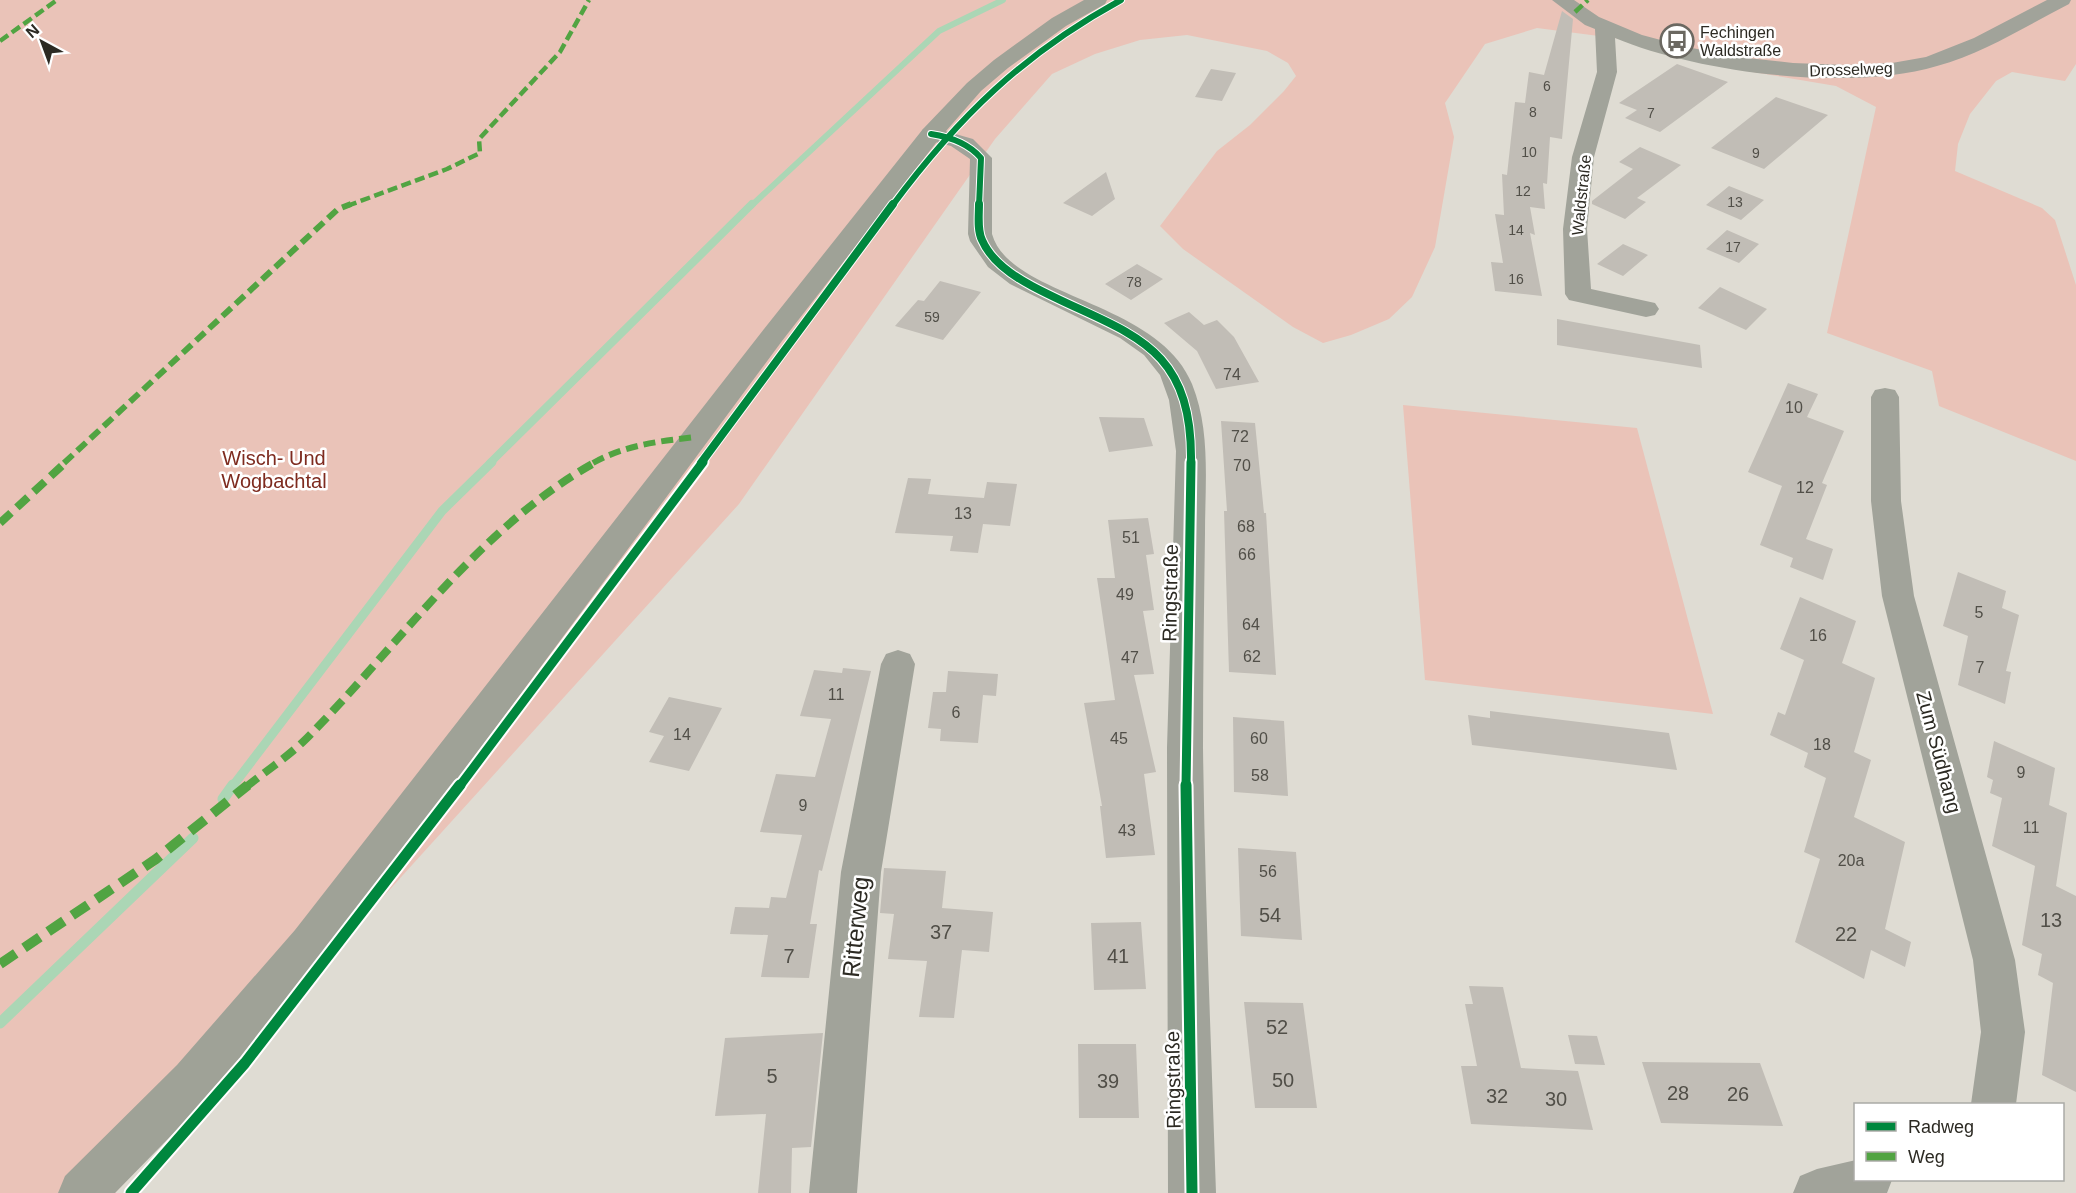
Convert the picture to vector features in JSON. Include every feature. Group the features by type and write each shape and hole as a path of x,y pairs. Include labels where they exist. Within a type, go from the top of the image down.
{"main road":[{"path":"82,1193 193,1081 310,944 773,335 931,134 974,87 1001,64 1059,22 1098,0"}],"street":[{"path":"1561,0 1581,16 1605,28"},
{"name":"Drosselweg","path":"1605,28 1630,37 1718,60 1755,66 1833,72 1887,69 1928,62 1973,46 2062,0"},
{"name":"Waldstraße","path":"1605,28 1607,72 1583,157 1575,229 1578,294 1646,309"},
{"name":"Ringstraße","path":"931,134 949,137 973,148 981,159 982,240 995,258 1013,274 1037,288 1128,331 1151,348 1172,371 1184,403 1191,451 1185,748 1192,1193"},
{"name":"Zum Südhang","path":"1885,397 1886,501 1898,596 1994,960 2003,1032 1994,1103"},
{"name":"Ritterweg","path":"833,1193 861,872 898,663"},
{"path":"1816,1193 1861,1181"}],"green space":[{"name":"Wisch- Und Wogbachtal","path":"0,0 2076,0 2076,64 2065,81 2012,72 1996,81 1970,114 1958,144 1955,171 2042,208 2055,220 2076,285 2076,461 1939,406 1932,371 1827,333 1876,107 1836,86 1729,68 1622,39 1537,28 1485,44 1445,103 1454,137 1435,247 1412,297 1389,319 1351,335 1323,343 1293,327 1183,249 1160,226 1217,151 1250,125 1296,76 1288,63 1267,51 1187,35 1140,40 1095,54 1052,74 995,139 739,504 115,1193 0,1193"},
{"path":"1403,405 1637,428 1713,714 1425,680"}],"building":[{"path":"1562,11 1573,19 1562,139 1550,137 1547,184 1543,183 1545,209 1530,207 1535,235 1530,233 1542,296 1495,291 1491,262 1503,263 1495,214 1504,215 1502,174 1507,175 1515,102 1525,103 1529,72 1544,75"},
{"path":"1677,64 1728,82 1660,132 1625,118 1637,110 1619,103"},
{"path":"1211,69 1236,73 1222,101 1195,97"},
{"path":"1776,97 1828,115 1764,169 1711,148"},
{"path":"1640,147 1681,165 1637,198 1646,202 1625,219 1592,204 1592,201 1633,169 1619,162"},
{"path":"1106,172 1115,199 1092,216 1063,203"},
{"path":"1729,186 1764,200 1741,220 1706,205"},
{"path":"1727,230 1759,244 1739,263 1706,249"},
{"path":"1623,244 1648,255 1623,276 1597,264"},
{"path":"1137,264 1163,279 1131,300 1105,284"},
{"path":"940,281 981,292 943,340 895,326 918,300 924,301"},
{"path":"1720,287 1767,309 1746,330 1698,308"},
{"path":"1189,312 1204,325 1217,320 1234,337 1259,382 1216,389 1197,351 1164,323"},
{"path":"1557,319 1700,345 1702,368 1557,345"},
{"path":"1788,383 1818,394 1807,417 1844,431 1822,483 1827,485 1806,539 1833,549 1823,580 1790,567 1793,558 1760,545 1782,486 1748,472"},
{"path":"1099,417 1144,418 1153,446 1109,452"},
{"path":"1221,421 1255,423 1264,513 1266,513 1276,675 1229,672 1224,511 1227,511"},
{"path":"908,478 931,479 928,494 984,498 987,482 1017,484 1010,526 983,524 978,553 950,551 953,536 895,533"},
{"path":"1148,518 1154,554 1146,555 1154,610 1143,611 1154,674 1134,675 1156,772 1144,774 1155,855 1106,858 1100,806 1102,806 1084,703 1115,700 1097,578 1115,578 1108,520"},
{"path":"1958,572 2006,591 2002,608 2019,615 2006,671 2011,672 2005,704 1958,685 1968,636 1943,626"},
{"path":"1800,597 1856,621 1842,663 1875,678 1854,752 1871,760 1854,817 1905,842 1885,929 1911,942 1905,967 1871,950 1864,979 1795,942 1820,859 1804,852 1826,778 1804,767 1808,753 1770,735 1778,712 1785,715 1804,660 1780,649"},
{"path":"843,668 871,671 822,871 819,870 810,924 817,924 809,978 761,977 768,935 730,934 735,907 769,908 771,897 786,898 802,835 760,832 776,774 815,777 831,719 800,716 814,670 842,673"},
{"path":"948,671 998,674 996,696 983,695 978,743 940,741 941,729 928,728 933,692 946,692"},
{"path":"669,697 722,708 689,771 649,762 664,736 649,732"},
{"path":"1490,711 1669,733 1677,770 1472,745 1468,715 1490,718"},
{"path":"1233,717 1284,721 1288,796 1234,792"},
{"path":"1994,741 2055,768 2049,805 2067,813 2056,886 2076,896 2076,1092 2042,1075 2053,983 2038,975 2042,954 2022,945 2035,866 1992,846 2002,798 1990,793 1993,780 1987,777"},
{"path":"1238,848 1296,852 1302,940 1241,936"},
{"path":"884,868 946,871 942,908 993,912 989,952 962,950 954,1018 919,1017 927,961 888,959 894,914 880,913"},
{"path":"1141,922 1146,989 1094,990 1091,923"},
{"path":"1469,986 1503,987 1521,1068 1578,1071 1593,1130 1471,1124 1461,1066 1477,1066 1465,1004 1473,1004"},
{"path":"1244,1002 1303,1003 1317,1108 1255,1108"},
{"path":"823,1033 811,1147 792,1148 791,1193 758,1193 766,1114 715,1116 725,1038"},
{"path":"1568,1035 1597,1036 1605,1065 1575,1064"},
{"path":"1078,1044 1136,1044 1139,1118 1079,1118"},
{"path":"1642,1062 1760,1063 1783,1126 1661,1123"}],"waterway":[{"path":"751,206 939,31 1003,0"},
{"path":"490,463 752,204"},
{"path":"232,787 442,511 492,462"},
{"path":"223,799 233,785"},
{"path":"0,1023 193,838"}],"marked path":[{"path":"0,41 57,0"},
{"path":"0,523 338,209 447,169 480,153 479,139 560,52 589,0"},
{"path":"1575,12 1588,0"},
{"path":"0,964 156,859 305,740 499,531 570,476 604,457 646,443 696,437"}],"cycle path":[{"path":"131,1193 245,1063 341,942 552,665 897,199 946,139 986,96 1028,59 1073,28 1121,0"},
{"path":"931,134 959,141 981,158 980,234 982,241 997,262 1019,279 1130,332 1154,349 1172,371 1183,400 1191,451 1185,748 1192,1193"}],"place":[{"name":"Fechingen Waldstraße","path":"1677,41"}]}
